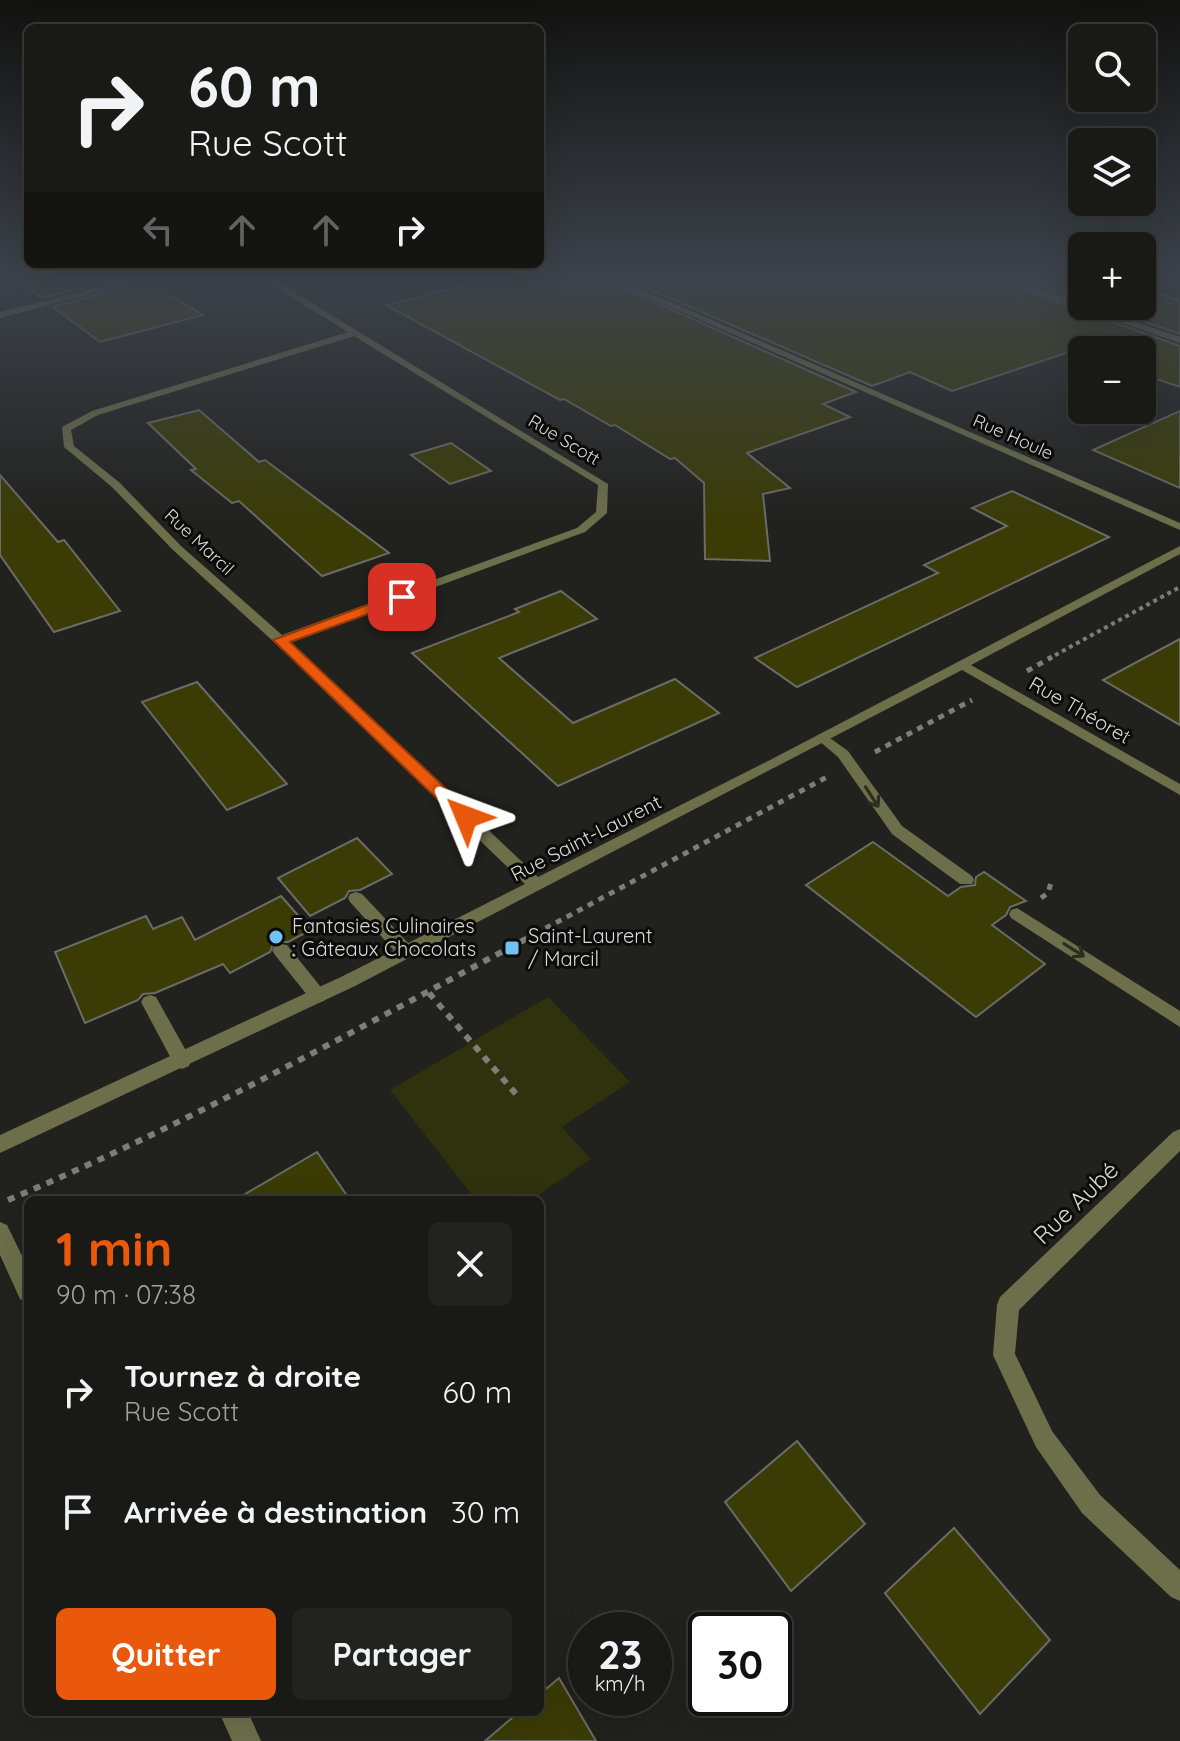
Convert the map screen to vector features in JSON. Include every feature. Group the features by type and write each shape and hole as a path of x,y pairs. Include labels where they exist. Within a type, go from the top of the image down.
{"street":[{"name":"Rue Marcil","path":"263,361 95,413 66,429 69,447 116,485 177,548 280,640 537,886"},
{"name":"Rue Scott","path":"280,640 581,530 601,513 603,484 401,361"},
{"name":"Rue Houle","path":"800,361 1180,527"},
{"name":"Rue Saint-Laurent","path":"0,1144 318,996 537,886 1180,549"},
{"name":"Rue Théoret","path":"961,664 1180,790"},
{"path":"823,737 843,754 897,830 966,880"},
{"path":"356,898 406,952"},
{"path":"1017,914 1180,1020"},
{"path":"281,950 318,996"},
{"path":"150,1002 182,1061"},
{"name":"Rue Aubé","path":"1180,1138 1008,1305 1004,1355 1044,1439 1091,1504 1180,1588"},
{"path":"0,1232 24,1283"},
{"path":"235,1716 247,1741"}],"path":[{"path":"1026,671 1180,587"},
{"path":"865,757 968,702"},
{"path":"0,1203 106,1158 429,993 840,771"},
{"path":"1048,893 1052,879"},
{"path":"429,993 516,1094"}],"shaded area":[{"path":"548,997 630,1082 562,1127 591,1159 537,1196 473,1196 390,1090"}],"building":[{"path":"489,361 787,361 856,392 823,404 850,417 747,453 790,488 763,494 770,561 705,559 704,483 675,458 670,459 615,425 611,426 564,399 560,400"},
{"path":"815,361 1041,361 952,391 910,372 872,386"},
{"path":"1156,361 1180,361 1180,387 1156,379"},
{"path":"199,410 259,462 265,460 389,553 322,576 239,501 232,503 191,470 196,469 148,423"},
{"path":"1180,411 1180,488 1093,450"},
{"path":"451,443 491,471 450,484 411,455"},
{"path":"0,475 58,542 64,540 120,611 54,632 0,555"},
{"path":"1012,491 1109,537 797,687 755,658 938,573 924,565 1007,526 972,508"},
{"path":"561,591 597,619 499,658 573,723 675,679 719,713 558,786 412,653 519,612 515,609"},
{"path":"1180,639 1180,725 1103,680"},
{"path":"197,682 287,784 227,810 142,702"},
{"path":"357,838 392,874 360,890 349,891 345,898 310,916 278,878"},
{"path":"873,842 948,896 961,887 975,885 976,877 984,872 1026,901 1010,907 1006,915 992,925 1045,964 976,1017 806,885"},
{"path":"281,896 311,930 288,942 274,942 270,952 230,973 223,964 155,993 143,994 138,1000 85,1023 55,952 146,916 153,929 182,917 195,940"},
{"path":"317,1152 347,1196 242,1196"},
{"path":"797,1441 865,1524 791,1591 725,1502"},
{"path":"954,1528 1050,1640 980,1714 885,1593"},
{"path":"559,1678 568,1693 568,1716 581,1716 596,1741 485,1741 514,1716 544,1716 544,1691"}],"place":[{"name":"Fantasies Culinaires : Gâteaux Chocolats","path":"276,937"},
{"name":"Saint-Laurent / Marcil","path":"512,948"}],"route":[{"path":"402,597 280,640 466,817"}]}
